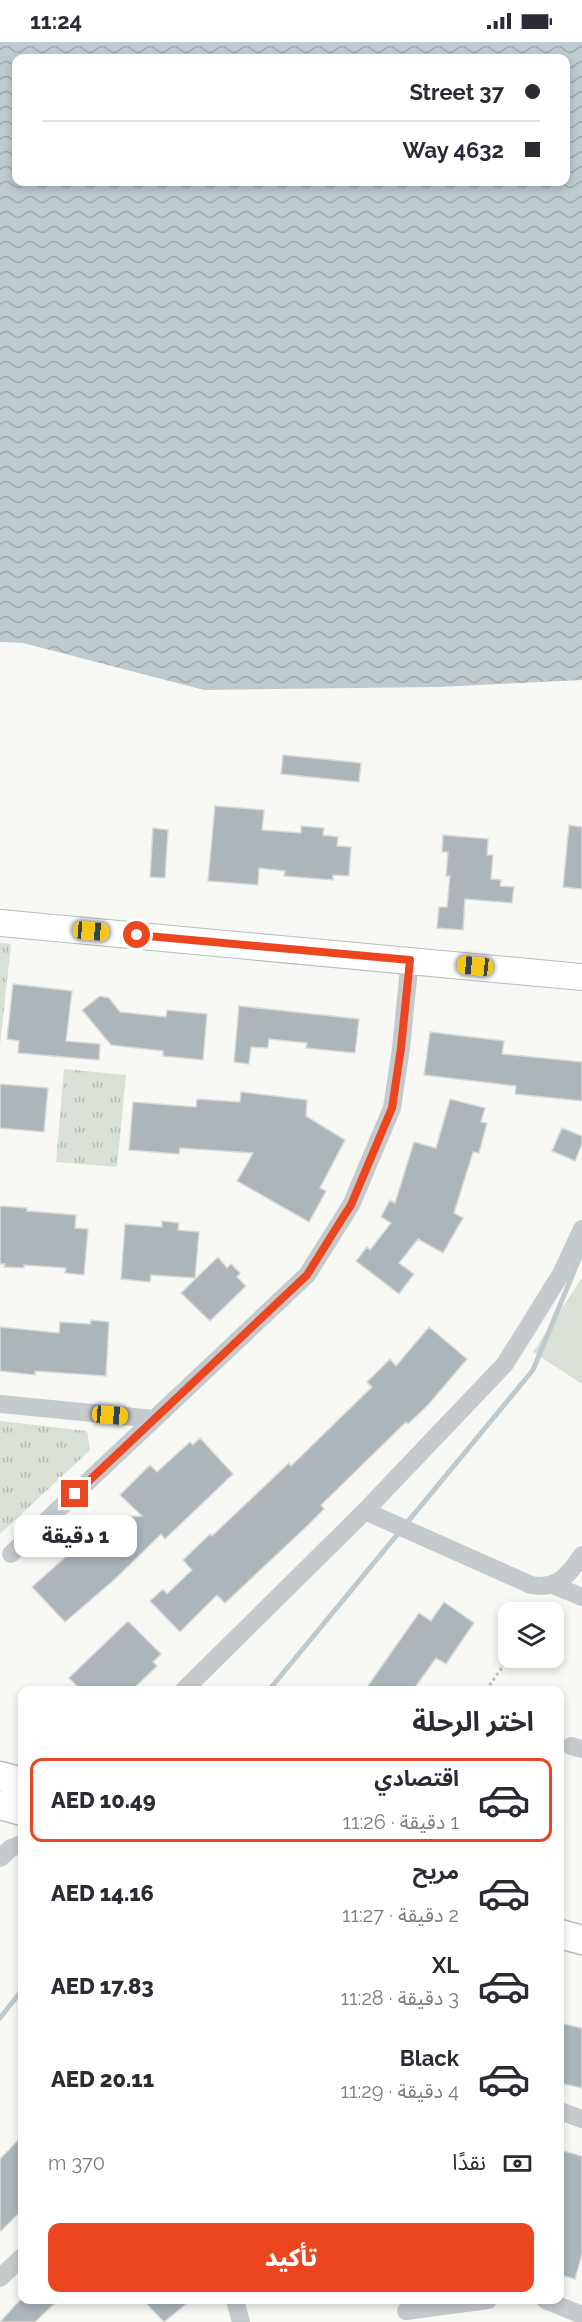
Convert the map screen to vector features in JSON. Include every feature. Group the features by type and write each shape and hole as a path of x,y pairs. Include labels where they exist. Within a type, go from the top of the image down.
{"main road":[{"path":"0,1776 18,1781"},
{"path":"0,1805 18,1810"},
{"path":"564,1935 582,1940"},
{"path":"564,1954 582,1959"}],"street":[{"path":"0,923 582,977"},
{"path":"11,1554 307,1275 351,1205 392,1108 410,960"},
{"path":"188,1686 364,1511 505,1364 561,1274 582,1229"},
{"path":"0,1404 154,1419"},
{"path":"364,1511 531,1585 553,1585 566,1577 582,1555"},
{"path":"553,1585 582,1597"},
{"path":"0,1858 11,1848 18,1845"},
{"path":"564,2112 582,2119"},
{"path":"0,2278 18,2261"},
{"path":"236,2304 241,2322"},
{"path":"406,2311 458,2304"},
{"path":"554,2304 582,2316"}],"path":[{"path":"489,1686 502,1668"}],"green space":[{"path":"0,943 11,944 0,1045"},
{"path":"64,1069 126,1075 117,1167 56,1162"},
{"path":"582,1278 582,1384 533,1352"},
{"path":"0,1421 87,1431 90,1450 0,1534"}],"water":[{"path":"0,42 582,42 582,680 439,687 204,690 23,643 0,642"}],"building":[{"path":"283,755 361,763 359,782 281,774"},
{"path":"215,806 264,810 262,830 301,833 301,826 324,828 323,835 338,837 337,846 351,847 349,876 333,875 333,880 284,876 285,871 259,868 258,885 208,881"},
{"path":"569,825 582,827 582,889 563,887"},
{"path":"153,828 168,830 165,878 150,877"},
{"path":"443,835 488,839 487,855 493,855 491,879 501,880 500,886 514,887 512,903 465,899 463,930 437,928 439,907 447,907 450,876 446,876 448,852 442,852"},
{"path":"13,984 72,991 66,1041 100,1044 99,1060 18,1053 19,1041 7,1039"},
{"path":"100,996 109,998 120,1012 166,1017 167,1010 207,1014 203,1060 163,1056 163,1051 111,1045 82,1010"},
{"path":"239,1006 359,1019 355,1053 306,1048 307,1043 269,1039 268,1048 251,1047 249,1064 234,1062"},
{"path":"430,1032 504,1041 502,1054 582,1062 582,1101 515,1094 516,1086 424,1075"},
{"path":"0,1084 48,1088 44,1132 0,1128"},
{"path":"241,1092 307,1100 306,1116 345,1140 320,1188 326,1191 309,1222 237,1181 253,1153 180,1148 179,1154 129,1150 133,1102 196,1107 197,1099 240,1102"},
{"path":"450,1099 485,1108 481,1122 487,1123 479,1153 473,1152 454,1213 463,1218 443,1253 418,1239 399,1263 414,1274 399,1294 356,1261 367,1247 370,1250 391,1223 381,1217 390,1200 395,1203 414,1142 436,1148"},
{"path":"562,1128 582,1136 582,1144 575,1161 552,1151"},
{"path":"0,1206 76,1215 75,1228 88,1229 84,1275 65,1273 66,1268 24,1265 24,1268 4,1267 5,1264 0,1264"},
{"path":"162,1221 179,1223 178,1230 199,1232 195,1278 151,1275 150,1282 121,1279 125,1224 162,1227"},
{"path":"218,1257 227,1268 231,1264 240,1273 237,1277 246,1286 210,1321 181,1293"},
{"path":"91,1320 109,1322 106,1376 35,1371 35,1375 0,1371 0,1327 59,1333 60,1322 90,1324"},
{"path":"429,1327 467,1359 428,1405 408,1424 406,1422 321,1505 324,1509 307,1526 225,1603 217,1595 180,1632 150,1601 163,1589 167,1594 192,1570 183,1560 210,1534 212,1536 289,1463 291,1466 372,1387 367,1382 390,1359 396,1366"},
{"path":"200,1438 233,1474 165,1539 161,1534 115,1579 65,1622 32,1587 80,1544 73,1537 97,1518 142,1516 120,1495 150,1465 157,1472 190,1442 193,1445"},
{"path":"444,1602 474,1623 446,1664 436,1658 416,1686 368,1686 419,1613 431,1621"},
{"path":"128,1621 161,1654 153,1662 157,1666 136,1686 77,1686 69,1678"},
{"path":"564,2024 582,2028 582,2088 564,2084"},
{"path":"18,2140 18,2214 0,2232 0,2159"},
{"path":"564,2151 582,2156 582,2254 575,2279 564,2276"},
{"path":"18,2302 54,2304 35,2322 0,2322"},
{"path":"147,2304 186,2304 164,2322"}],"waterway":[{"path":"272,1686 533,1370 582,1252"},
{"path":"0,2018 18,1995"}],"route":[{"path":"75,1494 307,1275 351,1205 392,1108 401,1048 410,960 137,935"}]}
